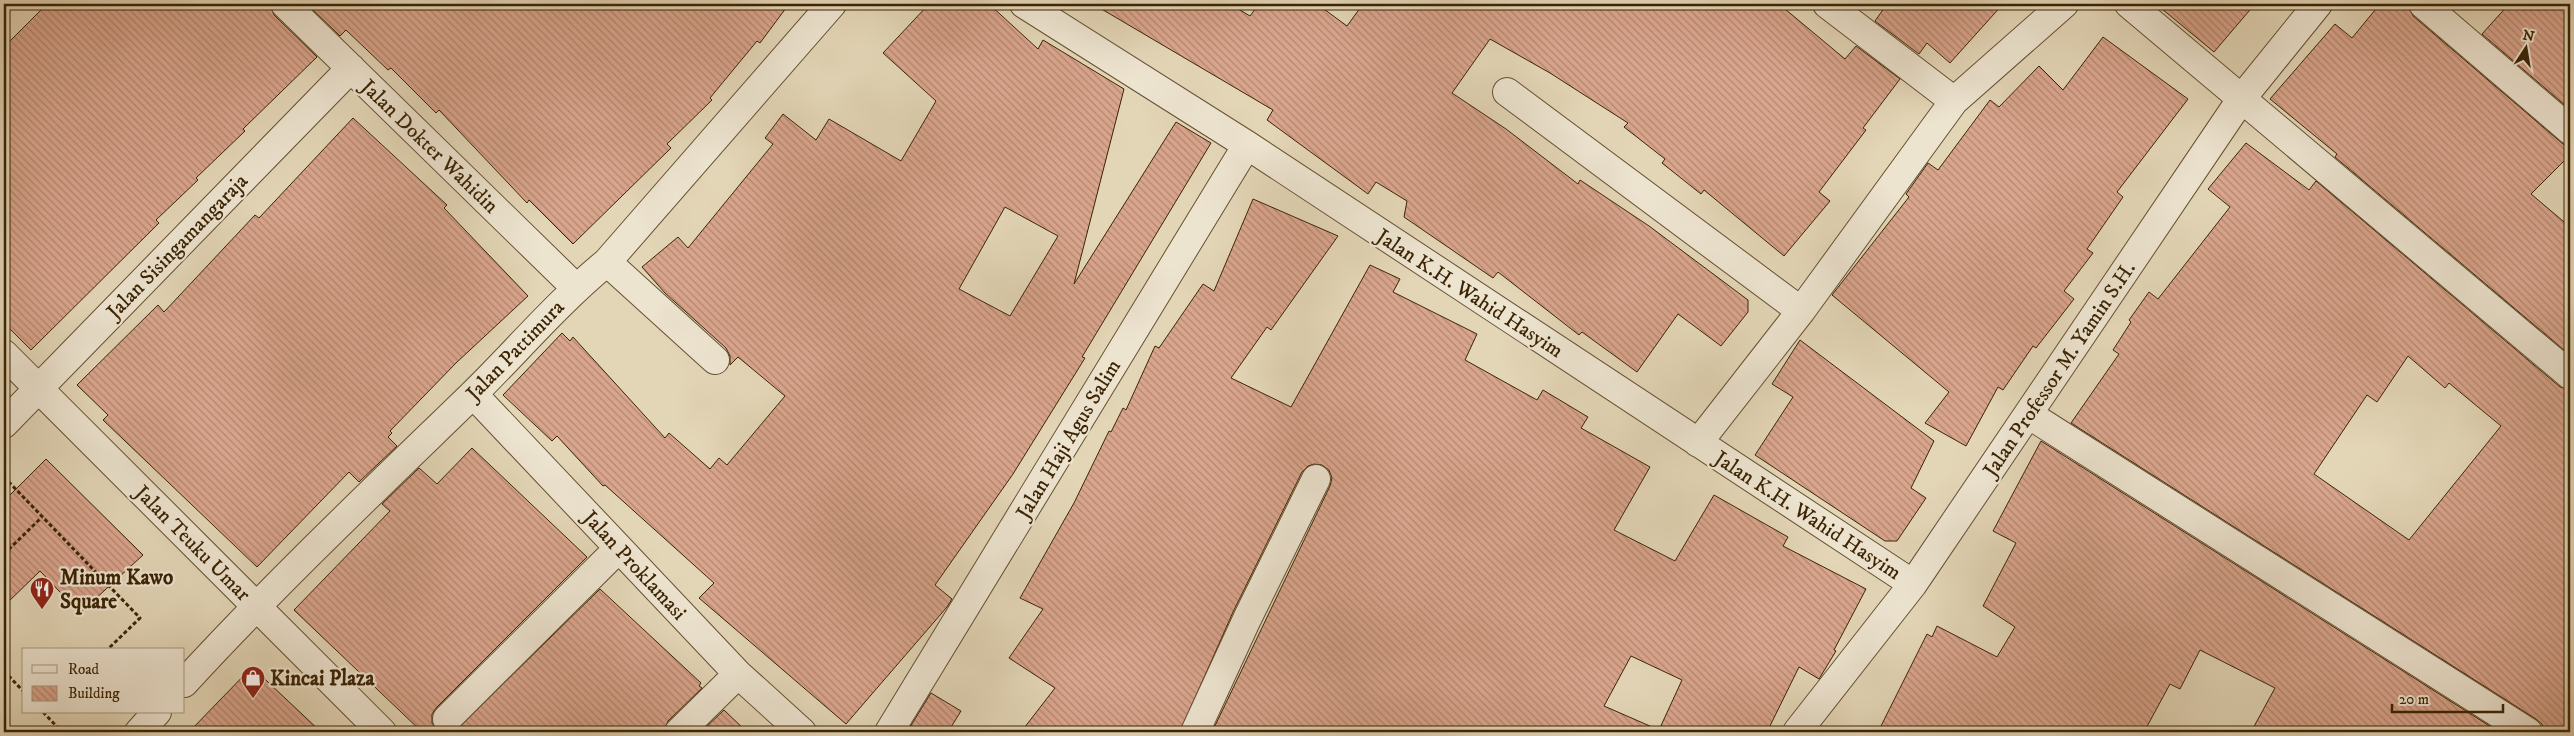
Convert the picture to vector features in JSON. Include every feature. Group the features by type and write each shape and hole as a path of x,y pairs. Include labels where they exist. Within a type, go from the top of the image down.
{"street":[{"name":"Jalan Dokter Wahidin","path":"285,4 576,288"},
{"name":"Jalan Pattimura","path":"185,683 255,605 473,394 576,288 607,262 832,4"},
{"name":"Jalan K.H. Wahid Hasyim","path":"1024,4 1247,145 1914,584"},
{"path":"1827,4 1954,101"},
{"path":"1698,443 1800,311 1954,101 2064,4"},
{"path":"2129,4 2570,375"},
{"name":"Jalan Professor M. Yamin S.H.","path":"1797,732 1914,584 2242,98 2318,4"},
{"path":"2423,4 2570,130"},
{"name":"Jalan Sisingamangaraja","path":"4,424 351,68"},
{"path":"1507,92 1800,311"},
{"name":"Jalan Haji Agus Salim","path":"889,732 1247,145"},
{"path":"607,262 715,360"},
{"name":"Jalan Teuku Umar","path":"4,354 382,732"},
{"name":"Jalan Proklamasi","path":"473,394 738,674 802,732"},
{"path":"2028,414 2528,732"},
{"path":"1195,732 1247,619 1316,479"},
{"path":"447,719 618,548"},
{"path":"680,732 738,674"},
{"path":"139,732 155,714"}],"path":[{"path":"4,477 140,618 109,648"},
{"path":"4,554 42,517"},
{"path":"4,671 22,690"},
{"path":"45,714 62,732"}],"building":[{"path":"47,4 270,4 274,15 317,57 243,129 245,131 156,220 159,223 31,350 4,323 4,47"},
{"path":"307,4 789,4 760,43 757,41 710,98 712,100 667,144 671,148 573,244 529,200 527,203 439,110 436,113 391,68 388,70 346,30 340,36"},
{"path":"929,4 989,4 1038,49 1043,40 1124,89 1074,284 1176,122 1211,143 1082,357 1085,358 1013,474 935,585 952,599 947,607 846,724 699,598 714,583 605,485 603,486 557,436 552,441 503,395 562,333 570,341 573,337 665,438 669,433 710,469 719,458 727,465 785,396 738,357 730,365 730,356 726,348 665,293 642,267 678,237 688,248 773,144 765,138 783,114 816,140 829,119 901,161 936,101 883,53","holes":["1005,207 1058,236 1010,316 959,289"]},
{"path":"1093,4 1230,4 1250,16 1259,4 1317,4 1347,26 1363,4 1779,4 1845,59 1856,46 1900,79 1863,128 1866,130 1819,192 1830,201 1784,256 1704,190 1701,194 1662,163 1665,159 1624,127 1628,123 1550,73 1490,39 1452,93 1506,129 1578,184 1580,180 1649,226 1748,300 1748,312 1721,346 1678,314 1637,372 1582,332 1579,335 1498,272 1493,278 1404,217 1407,201 1376,182 1368,194 1267,120 1273,110"},
{"path":"1887,4 2003,4 1950,63 1927,43 1919,54 1875,21"},
{"path":"2156,4 2255,4 2214,52"},
{"path":"2380,4 2408,4 2413,16 2570,150 2570,155 2531,194 2570,227 2570,355 2335,157 2337,154 2270,99 2335,24 2352,38"},
{"path":"2509,4 2570,4 2570,103 2567,107 2482,34"},
{"path":"2103,37 2188,99 2117,192 2123,197 2087,249 2093,253 2064,291 2074,299 2036,348 2033,346 2003,390 1998,387 1966,446 1925,423 1949,392 1832,295 1909,197 1906,194 1928,163 1938,170 1990,100 1999,107 2039,66 2063,90"},
{"path":"353,118 447,205 444,208 528,296 456,363 390,431 392,433 388,437 397,446 359,482 349,472 257,567 103,420 108,415 77,385 158,305 164,312 255,215 259,218"},
{"path":"2246,143 2309,190 2316,181 2560,387 2570,390 2570,732 2544,732 2542,724 2536,719 2071,423 2119,354 2113,350 2131,322 2129,320 2149,292 2158,299 2230,207 2208,189","holes":["2408,356 2445,388 2449,383 2501,426 2409,540 2314,474 2367,395 2377,402"]},
{"path":"1253,199 1338,236 1271,330 1267,327 1231,378 1291,407 1370,265 1400,279 1393,292 1477,334 1465,360 1537,400 1543,390 1588,417 1581,428 1650,467 1614,530 1675,561 1714,495 1788,537 1783,546 1866,589 1834,650 1836,651 1819,679 1799,667 1767,732 1212,732 1330,486 1332,478 1329,470 1322,465 1314,464 1308,466 1302,472 1233,612 1180,732 1021,732 1055,688 1009,658 1043,609 1020,598 1074,503 1109,431 1111,432 1123,408 1126,410 1155,346 1159,348 1203,284 1214,291","holes":["1631,656 1682,680 1659,730 1604,706"]},
{"path":"1800,340 1934,441 1911,488 1926,498 1897,541 1885,541 1755,455 1793,397 1772,384"},
{"path":"2041,441 2499,732 2251,732 2275,688 2200,650 2180,689 2170,684 2144,732 1878,732 1927,634 1932,637 1937,626 1997,657 2015,627 1983,606 2016,543 1993,531"},
{"path":"472,448 587,557 436,708 432,714 432,723 440,732 422,732 294,610 390,511 382,504 419,468 437,484"},
{"path":"46,459 143,555 80,613 40,571 4,606 4,501"},
{"path":"600,589 701,683 699,686 702,688 668,721 664,732 454,732"},
{"name":"Kincai Plaza","path":"252,667 321,732 189,732"},
{"path":"931,693 961,711 948,732 907,732"},
{"path":"724,710 747,732 701,732"}],"place":[{"name":"Minum Kawo Square","path":"42,610"},
{"name":"Kincai Plaza","path":"253,699"}]}
